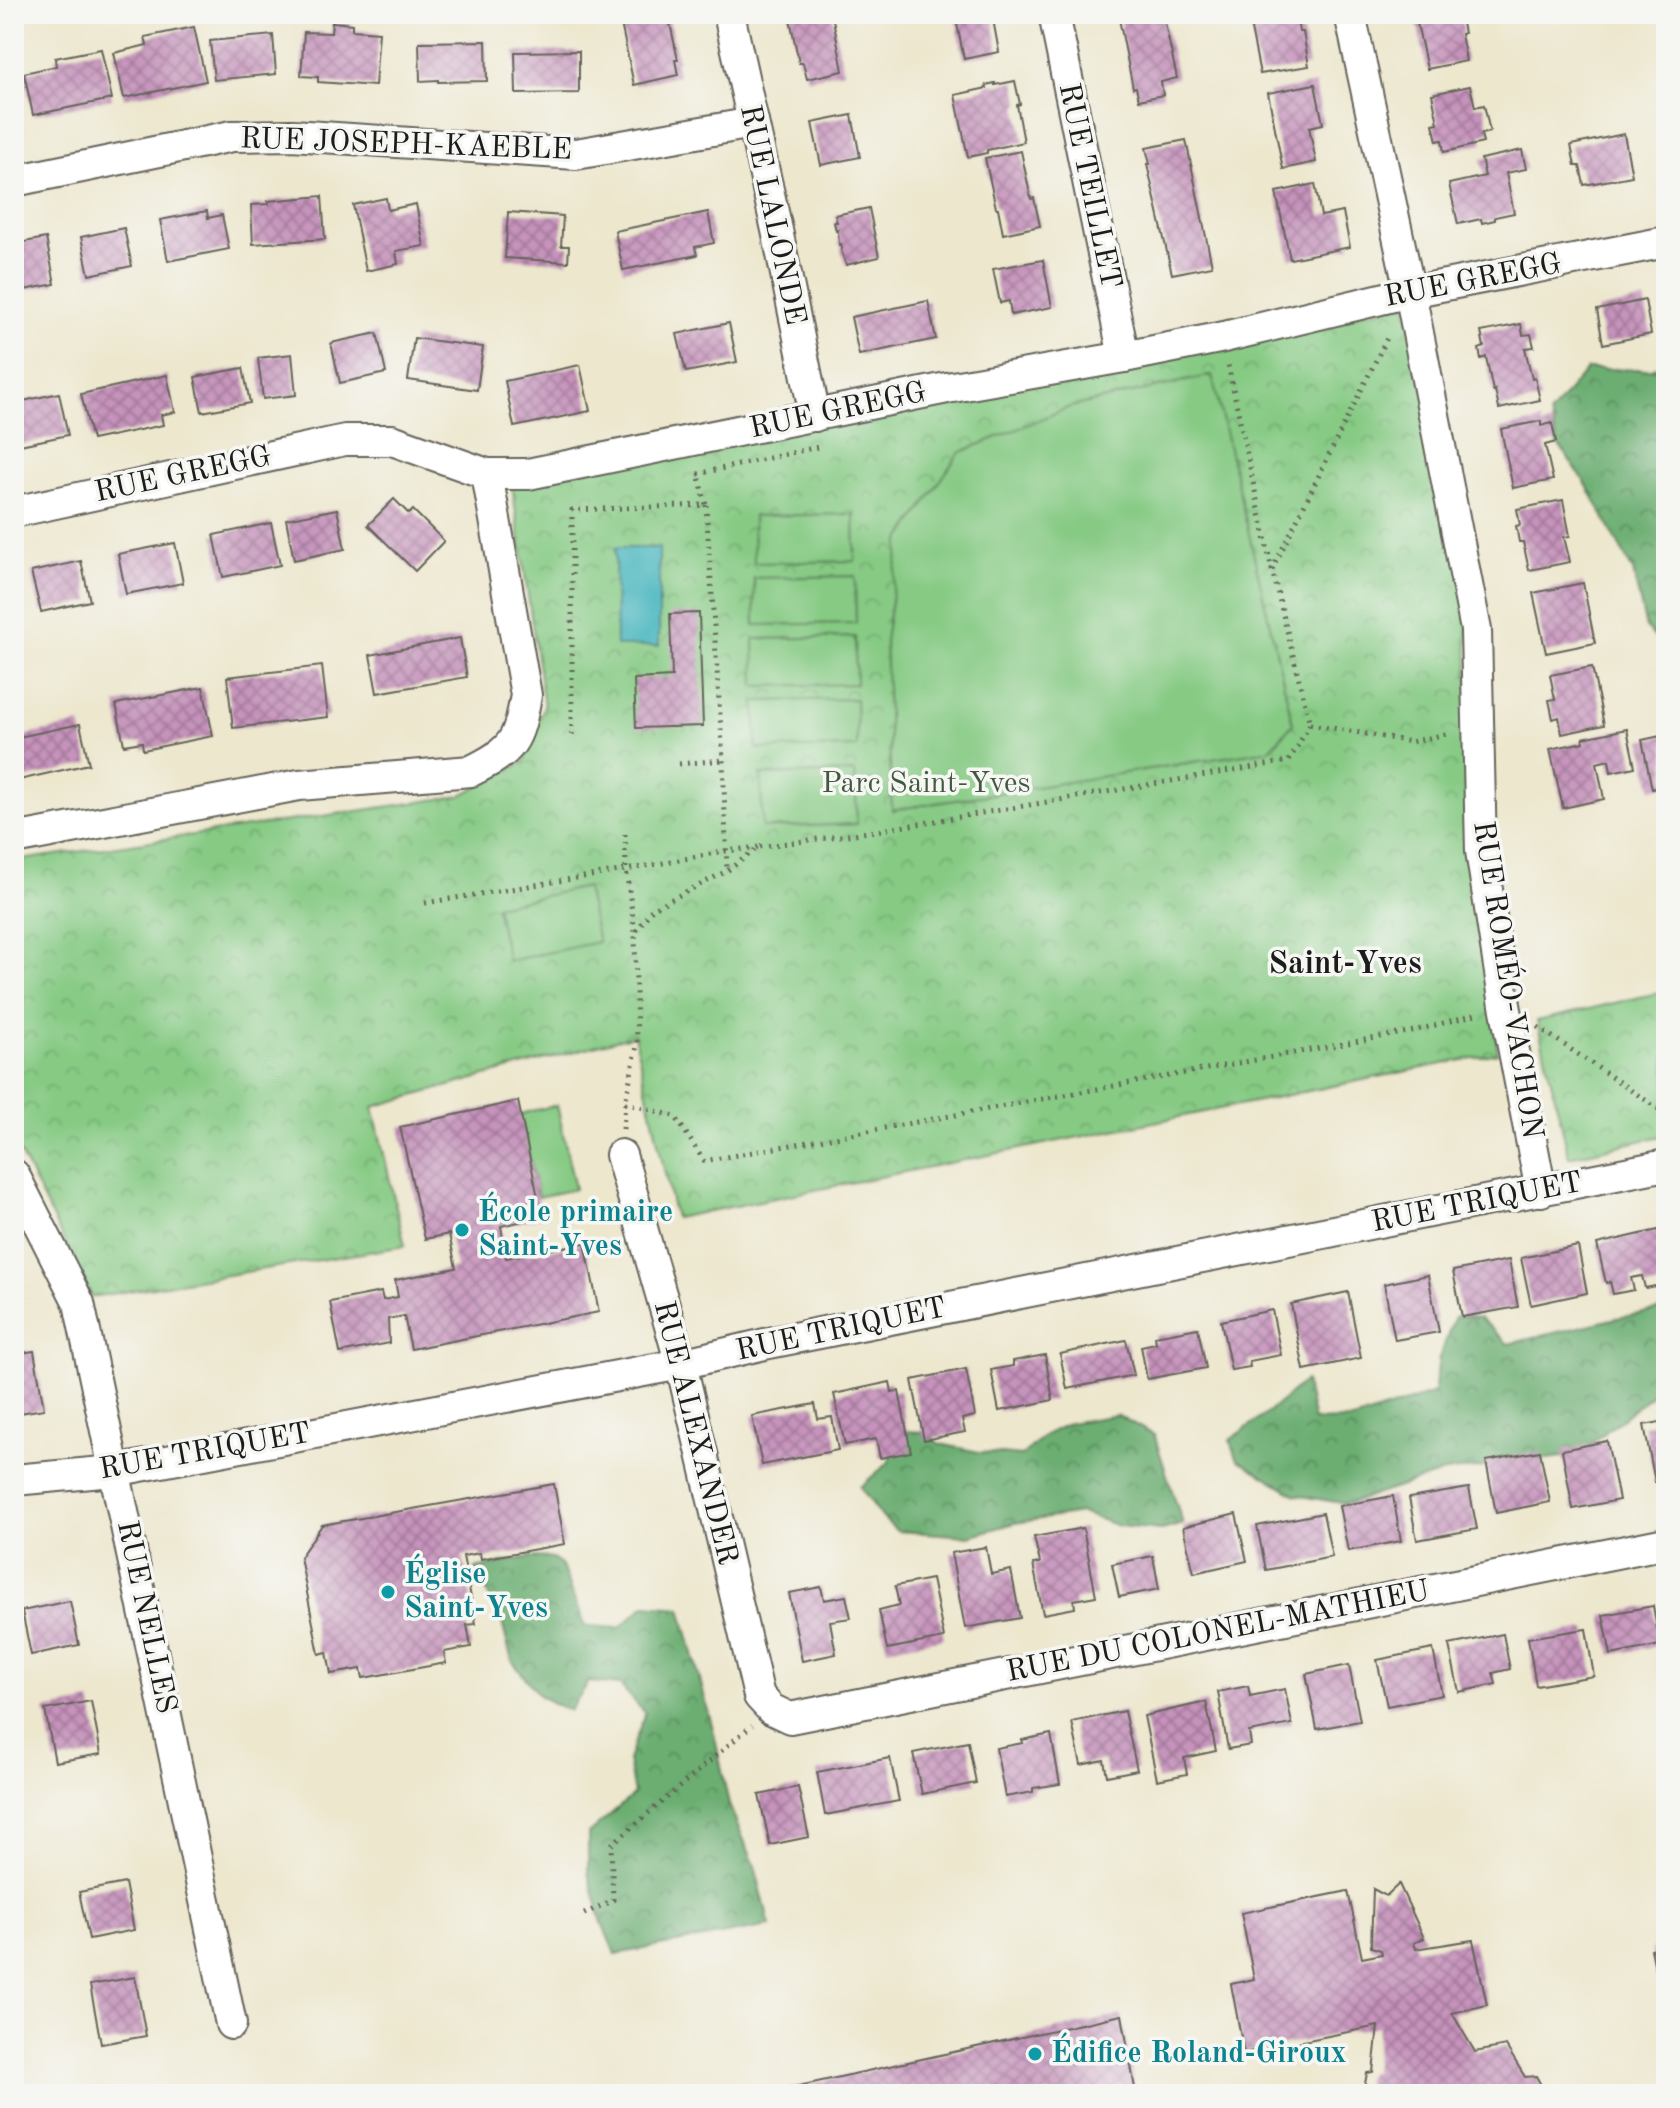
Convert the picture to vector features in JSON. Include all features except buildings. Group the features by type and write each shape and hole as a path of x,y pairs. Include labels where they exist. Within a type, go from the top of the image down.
{"street":[{"name":"RUE LALONDE","path":"729,14 815,416"},
{"name":"RUE TEILLET","path":"1054,14 1124,357"},
{"name":"RUE ROMÉO-VACHON","path":"1350,14 1410,292 1476,630 1481,851 1505,1005 1541,1191"},
{"name":"RUE JOSEPH-KAEBLE","path":"14,181 232,136 292,135 576,154 753,123"},
{"name":"RUE GREGG","path":"14,512 345,440 392,440 487,474 528,474 947,388 1224,337 1410,292 1666,242"},
{"path":"14,839 299,785 471,771 497,758 514,742 522,721 526,695 487,474"},
{"name":"RUE ALEXANDER","path":"621,1155 681,1364 759,1696 771,1709"},
{"name":"RUE TRIQUET","path":"14,1480 114,1471 681,1364 769,1343 1666,1165"},
{"name":"RUE NELLES","path":"14,1175 79,1303 231,2024"},
{"name":"RUE DU COLONEL-MATHIEU","path":"771,1709 790,1718 1666,1543"}],"path":[{"path":"1272,570 1389,334"},
{"path":"425,903 726,851 891,828 1289,761 1310,724 1272,570 1224,337"},
{"path":"682,443 698,474 706,505 727,871"},
{"path":"572,735 572,510 706,505"},
{"path":"1310,724 1411,742 1478,727"},
{"path":"679,764 723,760"},
{"path":"621,1155 625,1103 637,1046 635,933 626,870 625,834"},
{"path":"635,933 652,909 727,871 759,847"},
{"path":"625,1103 675,1116 704,1161 1414,1031 1505,1005 1666,1114"},
{"path":"584,1914 613,1900 611,1845 771,1709"}],"green space":[{"name":"Parc Saint-Yves","path":"1406,304 1467,597 1470,854 1498,1053 675,1218 634,1035 373,1107 405,1246 92,1297 14,1141 14,861 460,796 524,762 544,706 512,485"},
{"path":"1666,361 1666,649 1646,628 1633,571 1585,482 1558,444 1550,414 1587,369 1652,369"},
{"path":"1212,375 1293,724 1269,750 892,810 885,641 900,541 959,453 1070,407"},
{"path":"854,514 855,561 754,563 753,516"},
{"path":"855,576 856,623 755,625 754,578"},
{"path":"855,637 856,684 755,686 754,639"},
{"path":"856,699 857,747 757,749 755,701"},
{"path":"855,772 857,824 762,828 761,775"},
{"path":"586,887 598,942 508,961 496,906"},
{"path":"1666,991 1666,1135 1569,1157 1537,1021"},
{"path":"557,1105 575,1189 538,1197 520,1114"},
{"path":"1666,1309 1666,1383 1577,1455 1445,1472 1347,1504 1296,1495 1238,1460 1230,1440 1305,1381 1314,1421 1353,1420 1434,1393 1439,1358 1455,1316 1480,1318 1508,1344"},
{"path":"1117,1415 1154,1435 1183,1524 1162,1530 1119,1526 1081,1513 1015,1523 969,1536 897,1531 882,1517 860,1487 888,1463 903,1431 924,1432 940,1444 1022,1456 1043,1436 1069,1423"},
{"path":"530,1557 552,1558 562,1566 585,1626 619,1628 645,1605 681,1608 714,1733 729,1805 755,1866 770,1926 615,1954 602,1923 588,1873 588,1834 634,1794 628,1760 645,1713 620,1685 589,1682 569,1711 540,1696 512,1661 501,1619 475,1569"}],"water":[{"path":"615,548 659,548 659,646 616,646"}],"place":[{"name":"École primaire Saint-Yves","path":"462,1230"},
{"name":"Église Saint-Yves","path":"388,1592"},
{"name":"Édifice Roland-Giroux","path":"1035,2054"}],"district":[{"name":"Saint-Yves","path":"1345,965"}]}
